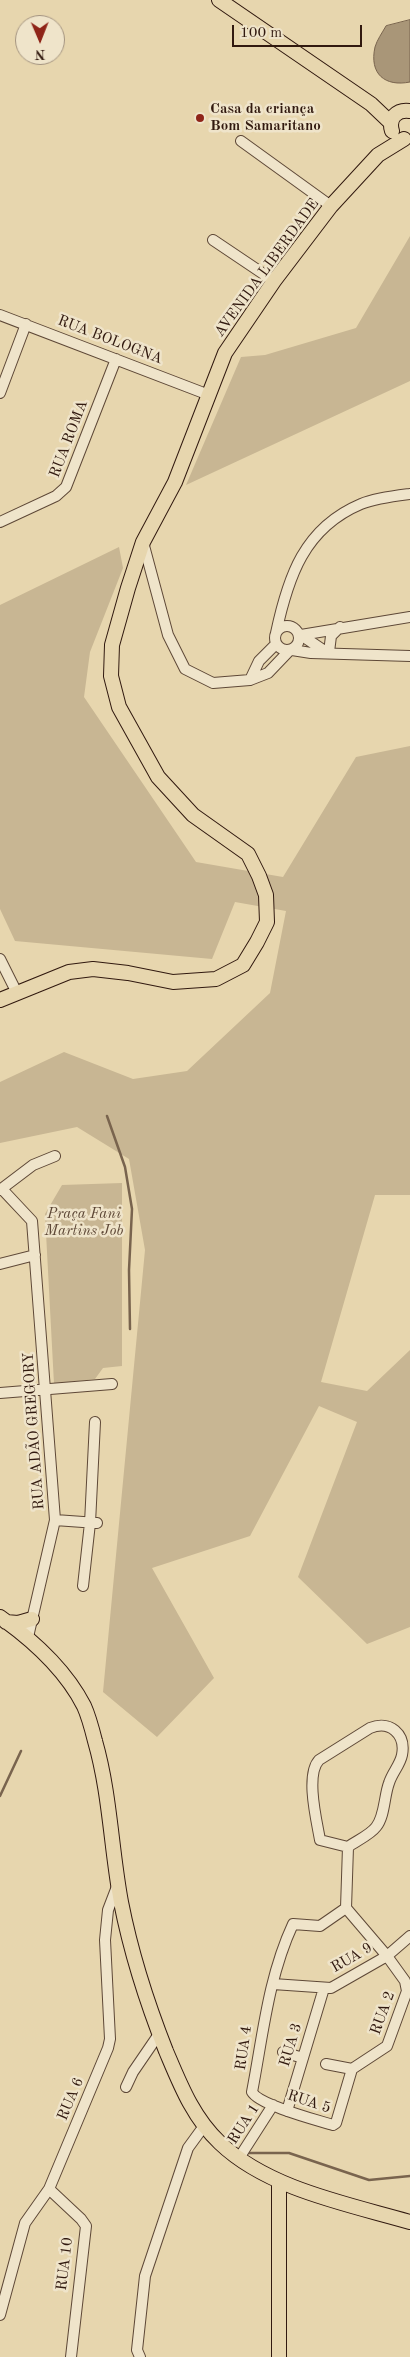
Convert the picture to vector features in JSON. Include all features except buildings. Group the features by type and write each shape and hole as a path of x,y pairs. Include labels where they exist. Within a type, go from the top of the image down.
{"main road":[{"path":"227,2 370,104 401,116 396,136 407,139"},
{"name":"AVENIDA LIBERDADE","path":"0,1000 69,972 93,969 128,973 173,982 216,979 243,965 258,942 267,922 266,895 259,876 248,854 193,815 158,777 119,707 111,676 112,646 143,542 175,482 225,353 274,281 331,206 378,156 401,116"},
{"name":"AVENIDA LIBERDADE","path":"378,156 407,139"},
{"path":"3,1620 18,1623 32,1619"},
{"path":"3,1620 28,1637 60,1671 85,1708 104,1771 118,1883 129,1939 159,2034 182,2088 204,2126 220,2144 239,2158 279,2181 347,2204 410,2222"},
{"path":"279,2181 279,2357"}],"street":[{"path":"241,141 331,206"},
{"path":"213,240 274,281"},
{"name":"RUA BOLOGNA","path":"0,315 209,394"},
{"path":"0,393 26,324"},
{"name":"RUA ROMA","path":"0,522 56,496 66,487 116,359"},
{"path":"410,494 362,504 337,517 313,539 296,564 283,600 276,638 282,650 410,656"},
{"path":"143,542 168,635 184,669 213,683 250,680 268,673 299,640 299,634"},
{"path":"283,600 288,626 328,652"},
{"path":"299,634 410,617"},
{"path":"250,680 281,628 288,626"},
{"path":"328,652 332,636 340,627"},
{"path":"0,959 17,993"},
{"path":"1,1190 33,1165 55,1156"},
{"name":"RUA ADÃO GREGORY","path":"1,1190 32,1221 56,1520 28,1637"},
{"path":"0,1264 35,1255"},
{"path":"0,1393 112,1384"},
{"path":"83,1586 93,1523 95,1422"},
{"path":"56,1520 93,1523"},
{"path":"377,1726 395,1728 402,1747 402,1757 389,1782 379,1822 374,1829 348,1847 320,1840 312,1792 314,1768 319,1760 370,1728 377,1726"},
{"path":"273,1984 280,1952 293,1924 320,1926 346,1908 348,1847"},
{"name":"RUA 6","path":"0,2315 25,2223 49,2189 110,2044 105,1940 108,1910 118,1883"},
{"name":"RUA 2","path":"346,1908 387,1956 405,1981 407,1991 387,2046 352,2069"},
{"name":"RUA 9","path":"273,1984 331,1988 387,1956 410,1936"},
{"name":"RUA 4","path":"273,1984 265,2014 252,2092 255,2096 273,2105"},
{"name":"RUA 3","path":"286,2111 304,2058 324,1988"},
{"path":"126,2087 133,2072 159,2034"},
{"path":"283,2052 304,2058"},
{"path":"326,2064 352,2069"},
{"name":"RUA 5","path":"273,2105 286,2111 335,2125 352,2069"},
{"name":"RUA 1","path":"239,2158 273,2105"},
{"path":"140,2357 137,2350 145,2276 188,2148 204,2126"},
{"name":"RUA 10","path":"49,2189 86,2226 71,2357"}],"green space":[{"path":"410,236 410,381 186,485 241,357 265,355 356,328"},
{"path":"119,547 123,568 90,652 84,697 196,862 283,877 356,757 410,746 410,1195 375,1195 321,1382 367,1391 410,1350 410,1627 367,1644 298,1577 357,1422 319,1406 250,1536 152,1568 214,1678 157,1737 103,1692 145,1250 129,1159 77,1127 0,1143 0,1082 64,1052 133,1079 187,1071 270,993 286,911 235,902 212,959 15,941 0,909 0,605"},
{"name":"Praça Fani Martins Job","path":"122,1183 122,1366 103,1368 95,1379 54,1384 45,1214 62,1185"}],"shaded area":[{"path":"410,20 410,82 401,83 386,80 374,65 375,47 378,39 386,26"}],"waterway":[{"path":"107,1116 125,1167 132,1209 129,1270 130,1329"},
{"path":"0,1796 21,1751"},
{"path":"246,2153 289,2153 369,2180 410,2176"}],"place":[{"name":"Casa da criança Bom Samaritano","path":"200,118"}]}
